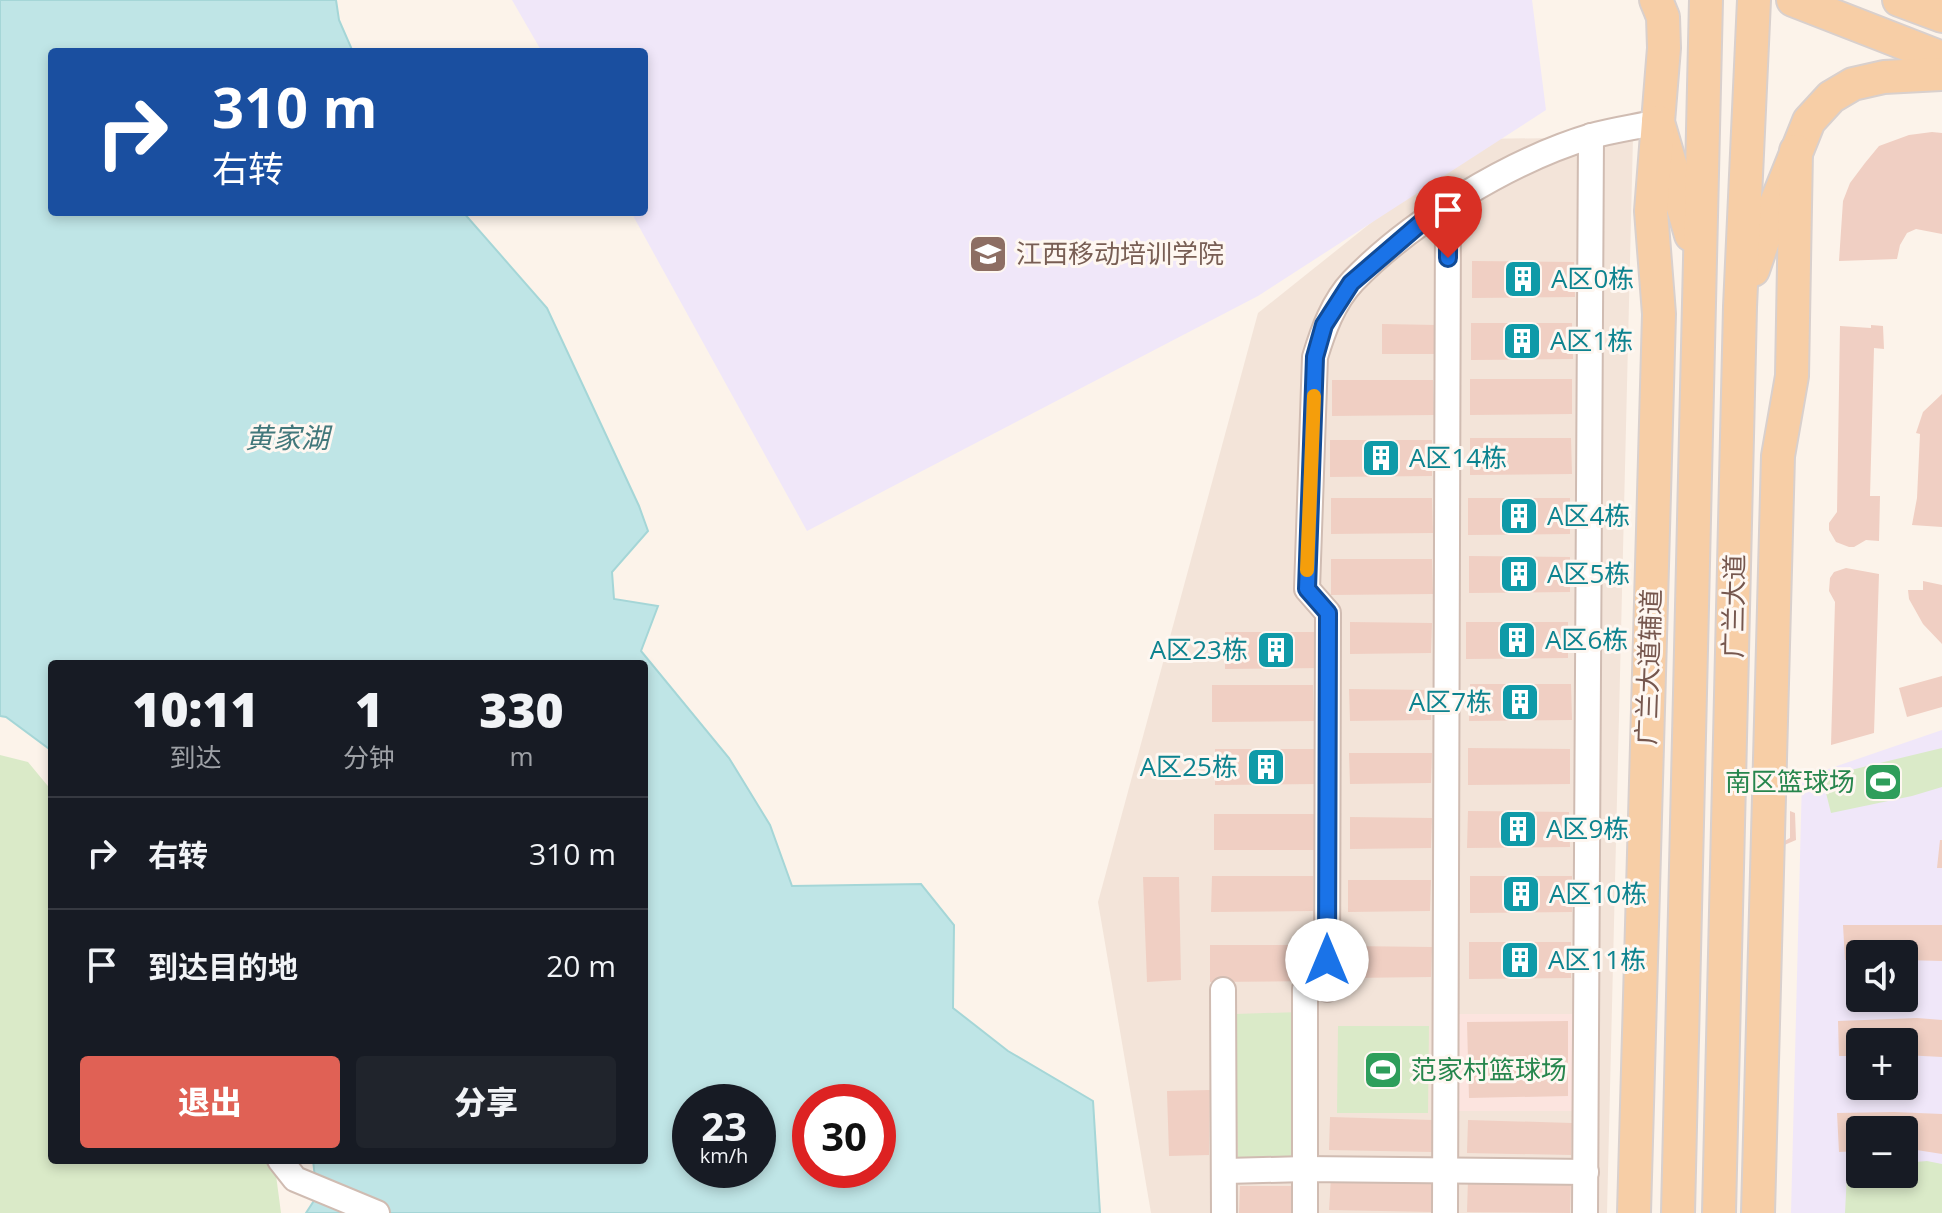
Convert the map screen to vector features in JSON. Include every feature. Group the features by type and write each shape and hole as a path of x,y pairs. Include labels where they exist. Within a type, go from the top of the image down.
{"main road":[{"name":"广兰大道辅道","path":"1634,1213 1659,314 1651,211 1664,48 1663,17 1656,0"},
{"name":"广兰大道","path":"1678,1213 1706,0"},
{"name":"广兰大道","path":"1719,1213 1740,307 1754,0"},
{"path":"1793,0 1942,58"},
{"path":"1899,0 1942,16"},
{"path":"1929,0 1942,7"},
{"path":"1740,307 1809,121 1831,97 1853,84 1884,77 1942,74"},
{"path":"1658,122 1700,264"},
{"path":"1758,1213 1778,456 1792,376 1796,151"}],"street":[{"path":"1305,1213 1316,989 1328,613 1307,589 1315,357 1324,325 1351,283 1422,222 1501,173 1591,136 1658,122"},
{"path":"1585,1213 1591,136"},
{"path":"1445,1213 1448,206"},
{"path":"1223,990 1224,1213"},
{"path":"283,1164 295,1179 377,1213"},
{"path":"1226,1171 1586,1172"}],"shaded area":[{"name":"江西移动培训学院","path":"512,0 1532,0 1546,110 1258,296 807,531 633,216 648,216 648,48 540,48"},
{"path":"1633,137 1607,1213 1151,1213 1098,902 1258,313 1476,139"},
{"path":"1942,730 1942,1213 1791,1213 1802,778"},
{"path":"1454,1014 1577,1014 1577,1111 1454,1111"}],"green space":[{"name":"南区篮球场","path":"1942,748 1942,787 1831,813 1822,777"},
{"path":"0,755 28,762 48,786 48,1164 275,1164 281,1213 0,1213"},
{"path":"1300,1012 1299,1159 1238,1161 1235,1014"},
{"name":"范家村篮球场","path":"1338,1026 1429,1026 1428,1113 1337,1113"},
{"path":"1918,1162 1942,1164 1942,1213 1845,1213 1846,1188 1918,1188"}],"water":[{"name":"黄家湖","path":"0,0 336,0 339,20 351,48 48,48 48,216 466,216 547,308 639,506 648,531 612,572 614,599 658,606 641,651 729,758 770,825 792,886 921,884 954,925 953,1008 1008,1051 1093,1101 1100,1213 306,1213 317,1196 313,1164 648,1164 648,660 48,660 48,748 6,717 0,716"}],"building":[{"path":"1942,133 1942,234 1916,229 1907,233 1897,259 1839,261 1843,201 1850,183 1879,146 1909,135"},
{"name":"A区0栋","path":"1472,261 1574,262 1575,297 1472,298"},
{"name":"A区1栋","path":"1471,323 1572,323 1573,359 1471,360"},
{"path":"1382,324 1437,325 1436,354 1382,354"},
{"path":"1871,325 1883,326 1884,349 1874,348 1870,496 1880,496 1879,541 1866,540 1849,547 1836,542 1829,530 1829,523 1837,512 1840,326 1871,328"},
{"path":"1470,379 1572,379 1572,414 1470,415"},
{"path":"1332,380 1433,380 1434,415 1332,416"},
{"path":"1942,394 1942,527 1912,525 1917,498 1920,434 1916,433 1923,412"},
{"path":"1470,438 1571,438 1572,474 1470,475"},
{"name":"A区14栋","path":"1330,440 1432,440 1432,476 1330,477"},
{"path":"1331,498 1432,498 1433,533 1331,534"},
{"name":"A区4栋","path":"1468,498 1570,498 1570,534 1468,535"},
{"name":"A区5栋","path":"1469,556 1570,557 1570,592 1469,593"},
{"path":"1331,559 1432,559 1433,594 1331,595"},
{"path":"1846,568 1879,574 1874,733 1831,745 1835,602 1829,591 1830,578 1834,572"},
{"path":"1923,581 1942,585 1942,644 1923,624 1909,599 1908,590 1923,590"},
{"path":"1350,622 1432,623 1431,653 1350,654"},
{"name":"A区6栋","path":"1466,622 1568,622 1568,658 1466,659"},
{"name":"A区23栋","path":"1225,632 1327,632 1327,668 1225,669"},
{"path":"1942,676 1942,707 1907,717 1899,688"},
{"name":"A区7栋","path":"1470,684 1571,684 1572,720 1469,721"},
{"path":"1212,685 1313,685 1314,721 1212,722"},
{"path":"1349,689 1432,690 1431,720 1350,721"},
{"path":"1468,748 1570,749 1570,784 1468,785"},
{"name":"A区25栋","path":"1215,749 1316,749 1316,784 1215,785"},
{"path":"1349,753 1432,753 1431,783 1350,784"},
{"name":"A区9栋","path":"1468,811 1569,812 1570,847 1467,848"},
{"path":"1790,811 1795,813 1796,840 1782,846 1781,843 1790,838"},
{"path":"1214,814 1316,814 1316,850 1214,850"},
{"path":"1350,817 1432,818 1431,848 1350,849"},
{"path":"1940,840 1942,868 1937,868"},
{"path":"1212,876 1313,876 1313,911 1211,912"},
{"name":"A区10栋","path":"1470,876 1572,876 1572,912 1470,913"},
{"path":"1143,877 1179,877 1181,980 1147,982"},
{"path":"1348,880 1431,880 1430,911 1348,912"},
{"path":"1843,925 1942,925 1942,961 1918,960 1918,940 1846,940 1845,960"},
{"name":"A区11栋","path":"1469,942 1571,942 1571,978 1469,979"},
{"path":"1210,945 1312,945 1312,981 1210,982"},
{"path":"1349,946 1432,947 1431,977 1349,978"},
{"path":"1942,1020 1942,1057 1918,1056 1918,1028 1846,1028 1846,1056 1839,1056 1838,1021"},
{"path":"1568,1021 1568,1096 1469,1098 1467,1022"},
{"path":"1210,1090 1209,1155 1169,1156 1167,1091"},
{"path":"1837,1113 1942,1114 1942,1154 1918,1150 1918,1116 1846,1116 1846,1152 1839,1152"},
{"path":"1330,1117 1433,1120 1432,1152 1329,1150"},
{"path":"1468,1120 1572,1123 1571,1155 1467,1153"},
{"path":"1331,1177 1434,1180 1433,1212 1329,1210"},
{"path":"1468,1179 1571,1182 1570,1213 1467,1212"},
{"path":"1240,1186 1294,1186 1293,1213 1239,1213"}],"slow traffic":[{"path":"1307,570 1314,396"}],"place":[{"name":"江西移动培训学院","path":"988,254"},
{"name":"A区0栋","path":"1523,279"},
{"name":"A区1栋","path":"1522,341"},
{"name":"A区14栋","path":"1381,458"},
{"name":"A区4栋","path":"1519,516"},
{"name":"A区5栋","path":"1519,574"},
{"name":"A区6栋","path":"1517,640"},
{"name":"A区23栋","path":"1276,650"},
{"name":"A区7栋","path":"1520,702"},
{"name":"A区25栋","path":"1266,767"},
{"name":"南区篮球场","path":"1883,782"},
{"name":"A区9栋","path":"1518,829"},
{"name":"A区10栋","path":"1521,894"},
{"name":"A区11栋","path":"1520,960"},
{"name":"范家村篮球场","path":"1383,1070"}],"route":[{"path":"1327,960 1328,613 1307,589 1315,357 1324,325 1351,283 1422,222 1448,206 1448,258"}]}
